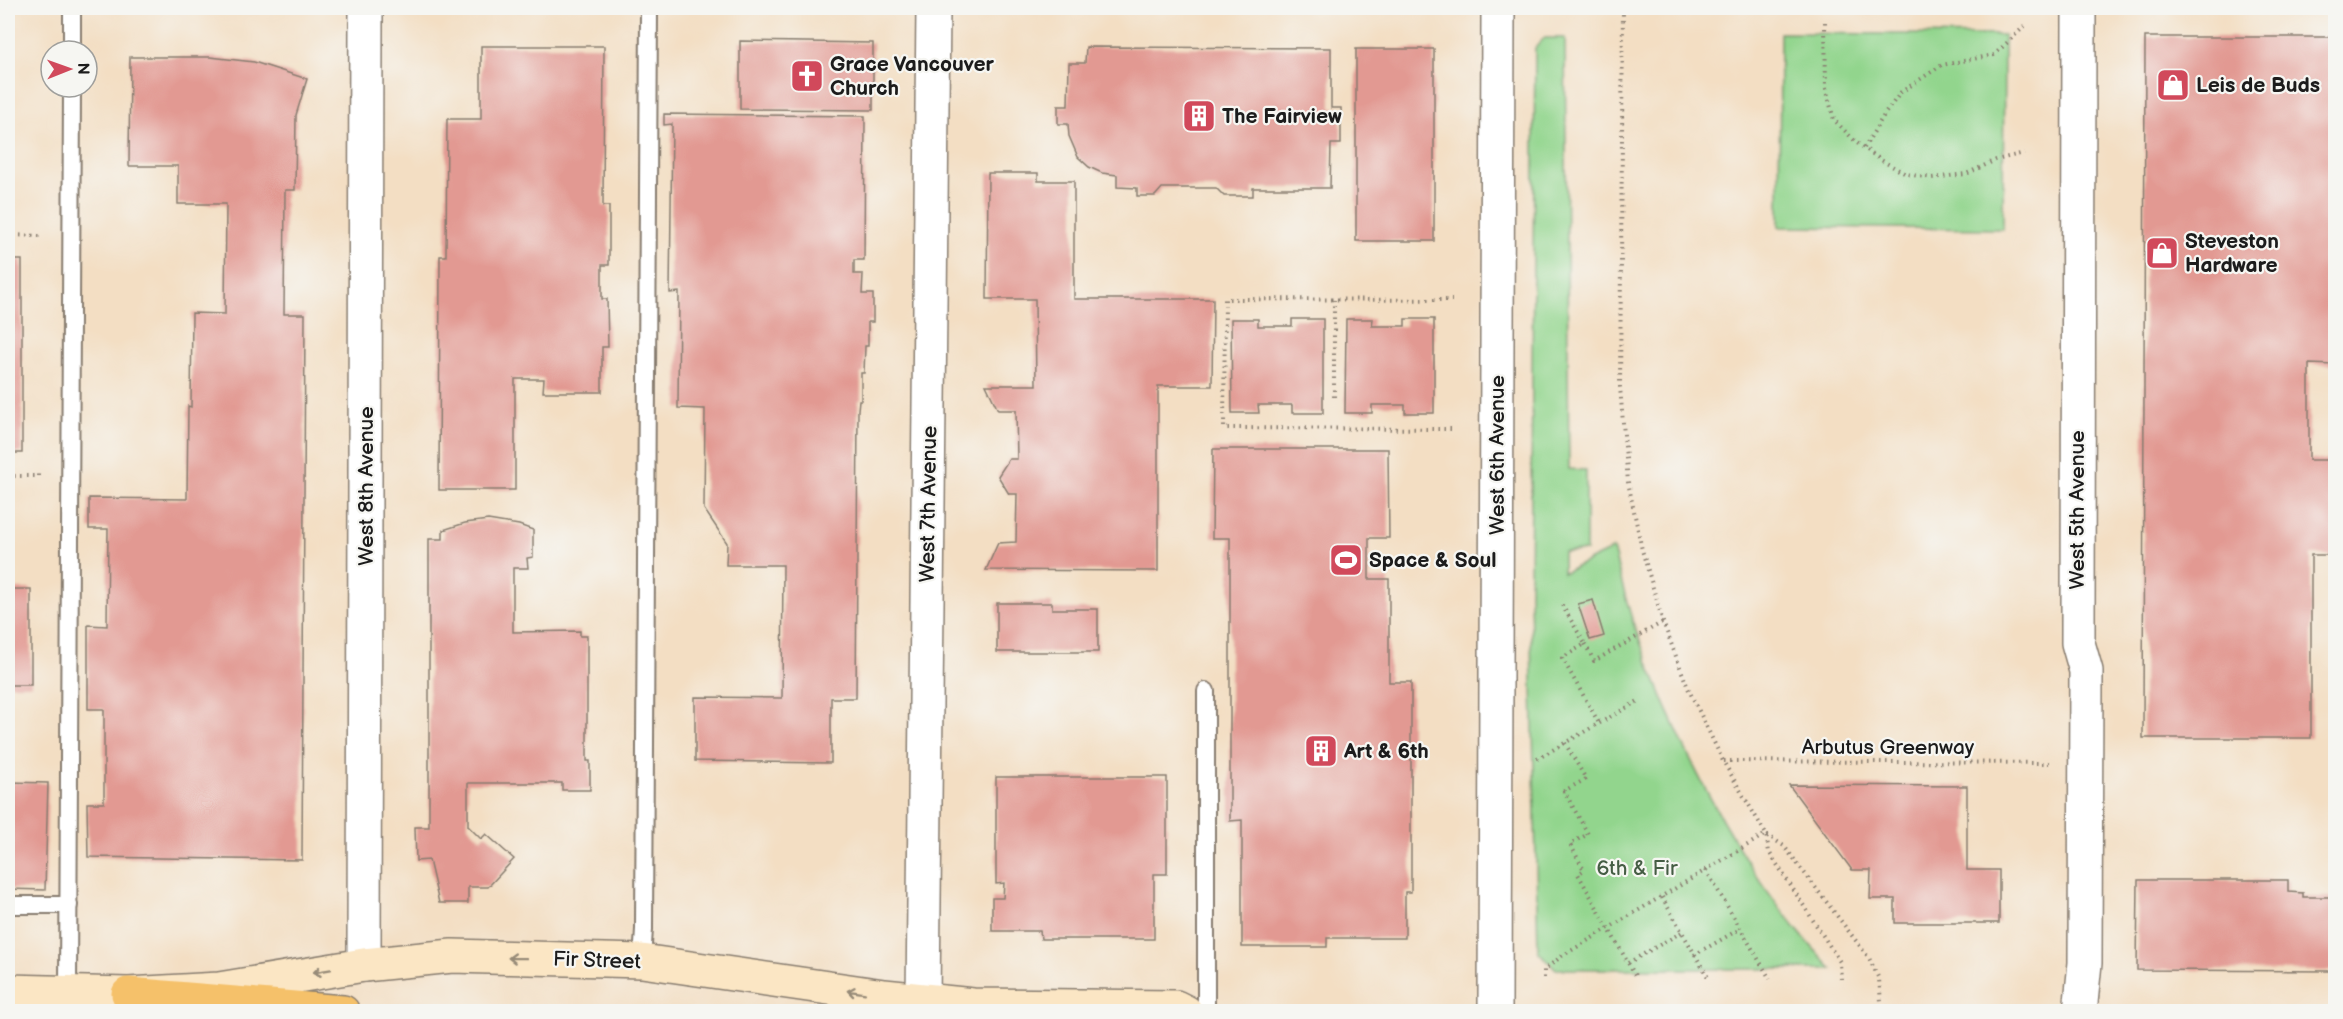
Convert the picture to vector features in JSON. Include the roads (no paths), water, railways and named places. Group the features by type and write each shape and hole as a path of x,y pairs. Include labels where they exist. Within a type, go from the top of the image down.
{"highway":[{"path":"129,994 343,1011"}],"street":[{"name":"West 8th Avenue","path":"364,964 366,8"},
{"name":"West 7th Avenue","path":"923,1000 933,8"},
{"name":"West 6th Avenue","path":"1495,1011 1498,8"},
{"name":"West 5th Avenue","path":"2079,8 2078,643 2086,671 2085,963 2080,1011"},
{"name":"Fir Street","path":"8,991 129,994 219,989 364,964 452,956 642,961 973,1005 1176,1007 1186,1011"}],"lane":[{"path":"72,8 72,39"},
{"path":"642,961 649,8"},
{"path":"68,992 72,99"},
{"path":"1206,691 1206,1011"},
{"path":"8,905 69,905"}],"place":[{"name":"Grace Vancouver Church","path":"807,76"},
{"name":"Leis de Buds","path":"2173,85"},
{"name":"The Fairview","path":"1199,116"},
{"name":"Steveston Hardware","path":"2162,253"},
{"name":"Space & Soul","path":"1346,560"},
{"name":"Art & 6th","path":"1321,751"}],"park label":[{"name":"6th & Fir","path":"1637,868"}]}
